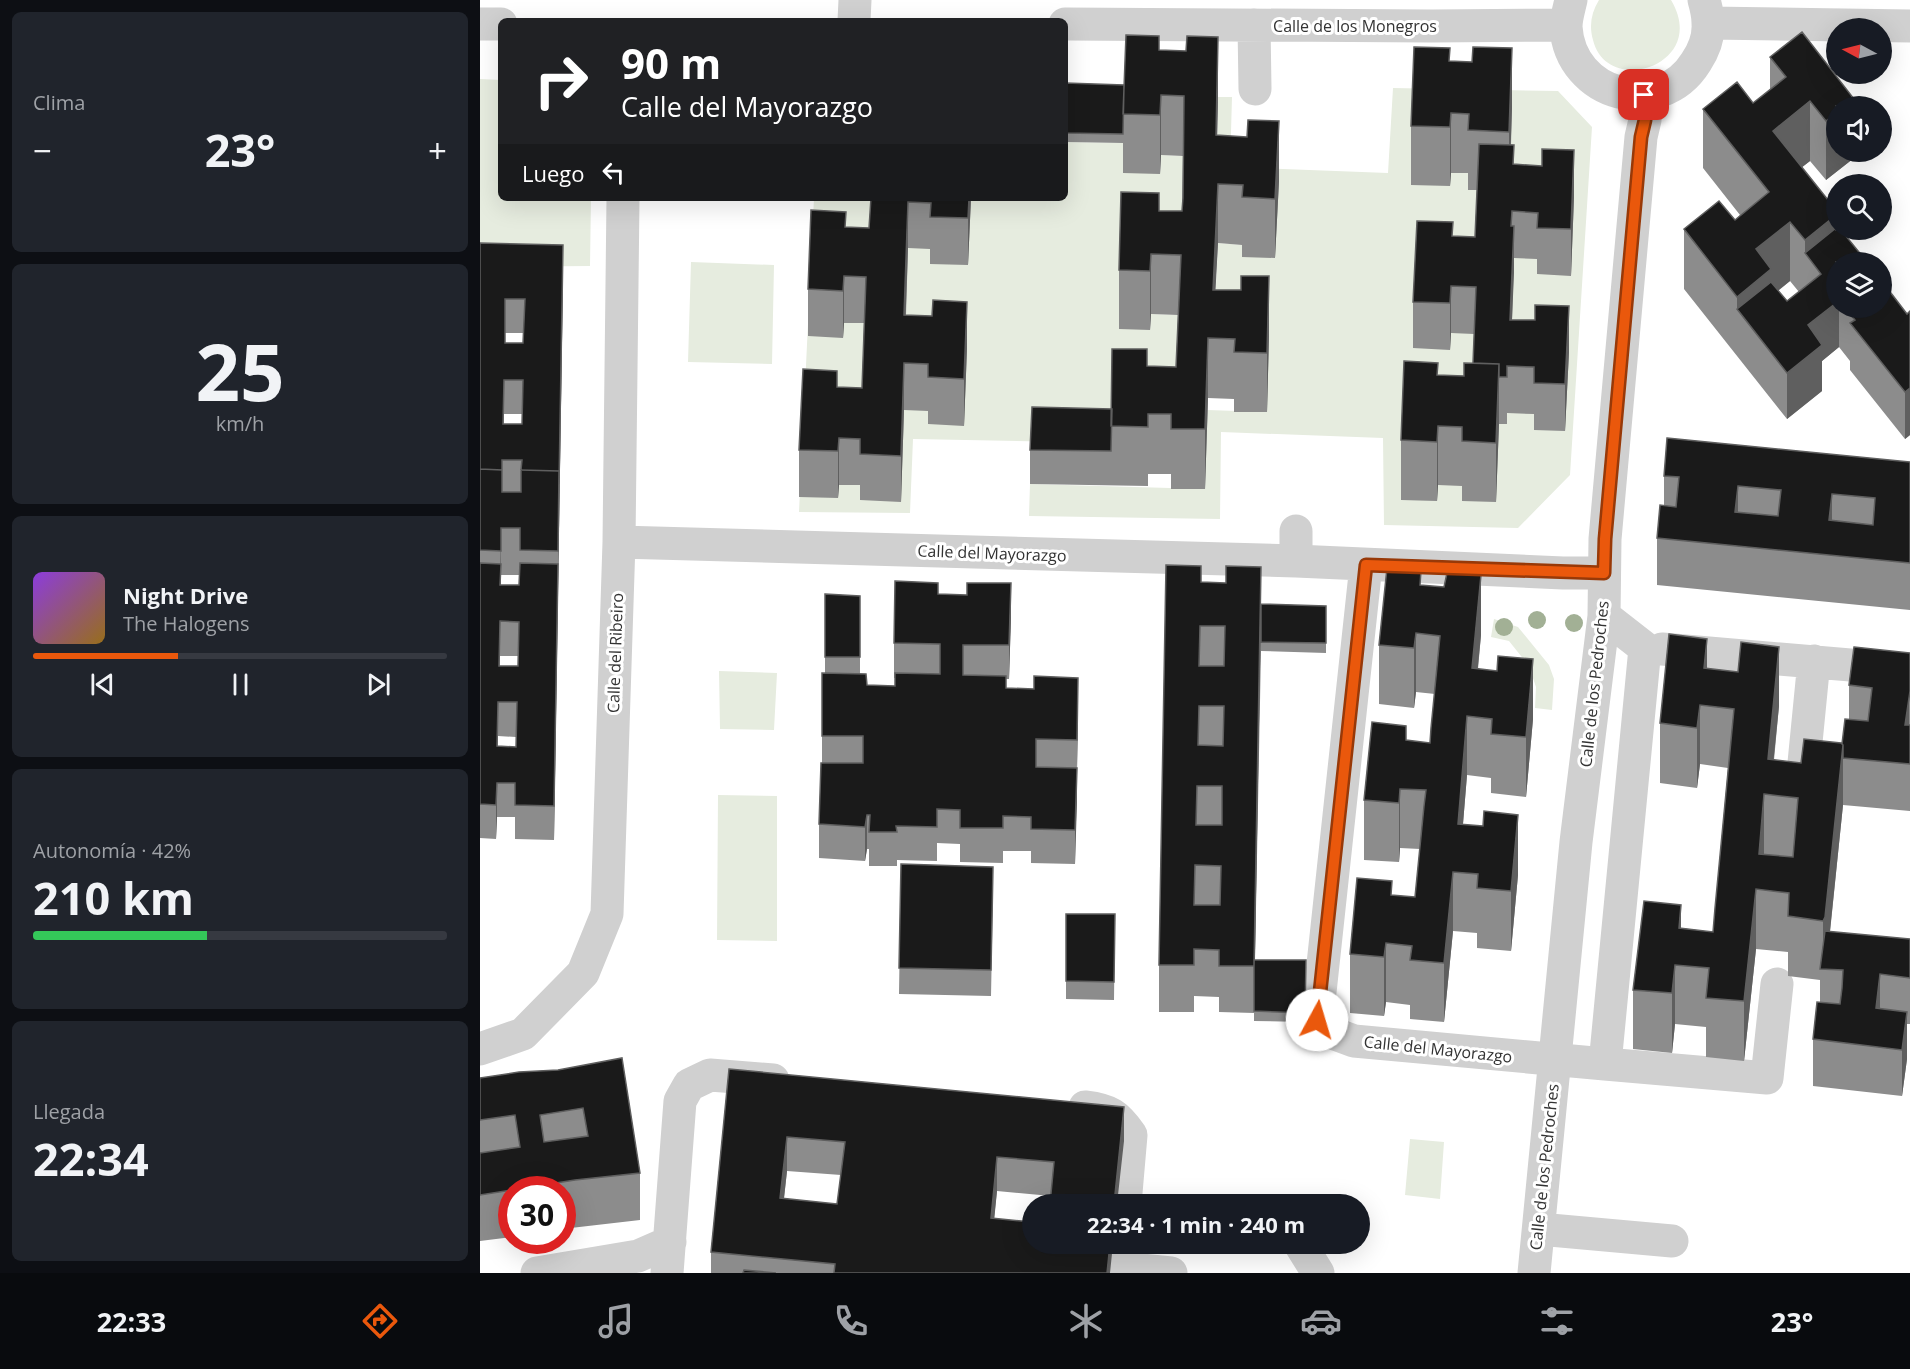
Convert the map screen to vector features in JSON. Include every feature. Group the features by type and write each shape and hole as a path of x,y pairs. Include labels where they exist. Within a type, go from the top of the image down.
{"street":[{"path":"854,18 855,0"},
{"name":"Calle de los Monegros","path":"1068,24 1145,12 1254,25 1432,13 1568,13"},
{"path":"1568,13 1568,42 1574,58 1590,77 1611,90 1644,95 1670,87 1690,72 1704,49 1706,12 1910,26"},
{"path":"480,24 498,24"},
{"path":"1254,25 1255,89"},
{"name":"Calle de los Pedroches","path":"1534,1273 1576,842 1604,615 1605,539 1641,137 1645,120 1644,95"},
{"name":"Calle del Ribeiro","path":"480,1049 523,1034 583,973 607,914 619,543 623,201"},
{"name":"Calle del Mayorazgo","path":"619,543 960,538 1296,546 1366,565 1604,573"},
{"name":"Calle del Mayorazgo","path":"1366,565 1317,1020 1324,1036 1555,1061 1767,1078 1777,984"},
{"path":"1604,615 1645,648 1910,670"},
{"path":"1605,1064 1645,648"},
{"path":"1801,788 1815,661"},
{"path":"537,1273 638,1257 668,1257 680,1101 689,1084 710,1075 805,1083"},
{"path":"1052,1105 1100,1109 1119,1118 1131,1135 1126,1194"},
{"path":"1539,1229 1672,1241"},
{"path":"1306,1254 1318,1273"},
{"path":"1121,1261 1171,1273"}],"shaded area":[{"path":"1599,0 1671,0 1679,23 1677,42 1667,57 1652,66 1634,70 1617,67 1602,58 1591,30 1594,10"},
{"path":"480,79 498,80 498,201 591,201 590,266 480,267"},
{"path":"1393,88 1558,91 1592,127 1570,475 1518,528 1384,525 1383,438 1221,432 1220,519 1029,516 1030,484 1205,489 1207,410 1267,412 1213,349 1218,243 1243,245 1275,258 1216,195 1218,97 1232,97 1230,167 1388,173"},
{"path":"1068,142 1125,143 1160,174 1161,155 1184,156 1182,271 1122,252 1150,330 1151,314 1181,315 1176,426 1113,443 913,439 910,513 799,512 814,201 1068,201"},
{"path":"691,262 774,265 772,364 688,362"},
{"path":"1494,619 1518,627 1549,665 1554,679 1552,710 1535,708 1536,687 1529,666 1509,641 1491,637"},
{"path":"719,671 777,673 774,730 720,729"},
{"path":"718,795 777,796 777,941 717,940"},
{"path":"1410,1139 1444,1142 1440,1199 1405,1195"}],"building":[{"path":"1802,32 1826,63 1826,84 1842,84 1852,96 1826,96 1826,121 1810,101 1773,131 1826,197 1826,223 1805,240 1790,222 1756,249 1771,269 1737,297 1684,229 1719,201 1735,220 1769,192 1703,109 1737,82 1753,103 1786,77 1770,57"},
{"path":"1126,35 1159,36 1159,50 1186,51 1187,36 1218,37 1216,135 1247,137 1248,120 1279,121 1275,199 1242,197 1243,185 1218,184 1213,290 1241,290 1241,276 1269,276 1267,353 1234,352 1235,339 1208,338 1205,429 1171,429 1171,414 1148,414 1148,427 1111,426 1112,349 1147,349 1147,366 1176,367 1181,255 1151,254 1150,271 1119,270 1121,192 1159,193 1159,211 1182,211 1183,198 1184,96 1161,95 1160,115 1123,114"},
{"path":"1414,47 1450,48 1449,61 1472,62 1473,47 1512,48 1509,132 1468,130 1469,114 1451,113 1450,127 1411,126"},
{"path":"1068,83 1124,85 1123,134 1068,133"},
{"path":"1479,144 1514,145 1513,164 1542,166 1542,149 1574,150 1571,229 1537,228 1538,213 1512,211 1511,226 1514,226 1510,320 1535,320 1535,305 1569,306 1565,384 1534,383 1534,367 1507,366 1507,377 1499,377 1499,364 1473,363 1476,287 1451,286 1450,303 1413,302 1417,221 1453,222 1452,236 1475,237"},
{"path":"871,201 969,201 968,218 930,217 931,203 908,202 904,315 932,316 933,300 967,302 964,379 928,377 928,364 904,363 901,456 860,454 860,439 839,438 838,451 799,450 803,369 837,371 837,387 862,388 866,277 844,276 843,291 808,289 811,210 846,212 845,227 869,228"},
{"path":"1826,236 1826,240 1849,240 1859,252 1826,252 1826,311 1808,325 1822,345 1787,373 1737,309 1771,282 1787,301 1821,274 1805,253"},
{"path":"480,243 563,245 559,484 559,471 521,470 522,460 502,460 502,470 480,469","holes":["505,299 525,299 523,343 505,343","504,380 523,380 522,424 503,424"]},
{"path":"1892,294 1907,314 1910,311 1910,388 1905,392 1850,323 1855,320 1853,318 1892,318"},
{"path":"1404,361 1438,363 1437,375 1464,376 1464,363 1499,364 1496,443 1462,441 1462,427 1438,426 1437,442 1401,440"},
{"path":"1032,407 1112,409 1111,451 1030,450"},
{"path":"1667,438 1910,462 1910,563 1657,538 1660,505 1676,507 1679,477 1664,476","holes":["1738,486 1781,490 1778,516 1735,512","1832,494 1875,498 1873,525 1829,520"]},
{"path":"480,469 502,470 502,492 521,492 521,470 559,471 558,551 520,550 520,528 501,528 501,551 480,550"},
{"path":"480,563 501,564 500,585 519,585 520,563 558,564 554,806 515,805 515,783 497,783 496,805 480,804","holes":["500,621 519,622 518,666 499,666","498,702 517,702 516,747 497,746"]},
{"path":"1166,565 1201,566 1201,582 1226,583 1226,566 1261,567 1254,966 1219,966 1219,950 1194,949 1194,965 1159,965","holes":["1200,626 1225,626 1224,666 1199,666","1199,706 1224,706 1223,746 1198,745","1197,786 1222,786 1222,825 1196,825","1195,865 1221,866 1220,905 1194,905"]},
{"path":"1387,568 1421,571 1420,585 1444,587 1447,573 1481,575 1472,668 1497,671 1498,656 1533,659 1526,737 1491,734 1492,719 1467,716 1458,824 1483,826 1484,811 1518,815 1511,891 1477,888 1478,874 1453,872 1444,963 1410,960 1412,946 1386,943 1384,957 1350,954 1357,878 1392,881 1391,895 1415,897 1426,790 1400,789 1399,803 1364,800 1372,722 1406,726 1406,740 1430,743 1440,636 1416,633 1414,648 1379,645"},
{"path":"895,581 938,583 938,594 967,595 967,583 1011,583 1009,645 963,645 963,675 1006,676 1006,688 1034,689 1034,676 1078,678 1077,740 1036,739 1036,767 1077,768 1075,830 1031,829 1031,817 1003,816 1003,828 960,828 960,810 937,809 937,827 896,826 897,832 869,832 870,815 867,815 865,827 819,824 821,763 863,763 863,736 822,736 822,673 866,674 867,685 895,686 895,673 940,674 940,644 894,643"},
{"path":"825,594 860,596 860,657 825,657"},
{"path":"1261,604 1326,606 1326,643 1261,642"},
{"path":"1669,634 1707,639 1704,668 1738,672 1741,642 1779,647 1768,759 1801,763 1804,739 1843,745 1825,917 1823,921 1788,916 1789,893 1756,889 1744,1001 1706,998 1709,968 1675,965 1672,993 1633,990 1644,901 1681,905 1679,928 1713,932 1734,709 1700,705 1697,728 1660,723","holes":["1764,794 1798,798 1793,857 1759,854"]},
{"path":"1854,647 1910,653 1910,691 1905,725 1910,725 1910,764 1843,758 1845,719 1868,721 1872,688 1849,685"},
{"path":"901,864 993,867 991,970 899,968"},
{"path":"1066,914 1115,914 1114,982 1066,981"},
{"path":"1825,931 1910,939 1910,978 1880,974 1876,1008 1907,1012 1902,1050 1813,1039 1817,1002 1840,1004 1842,988 1843,970 1820,969"},
{"path":"1254,960 1306,960 1305,1013 1254,1011"},
{"path":"622,1058 640,1173 576,1180 576,1176 498,1176 498,1192 480,1195 480,1153 520,1147 515,1115 480,1120 480,1078 519,1072 558,1070","holes":["583,1108 588,1136 544,1142 540,1115"]},
{"path":"729,1069 1124,1107 1115,1194 1051,1194 1054,1162 997,1157 991,1218 1022,1221 1022,1254 1109,1254 1107,1273 834,1273 835,1264 711,1252","holes":["787,1137 845,1142 837,1204 780,1198"]},
{"path":"744,1270 776,1273 743,1273"}],"route":[{"path":"1317,1020 1366,565 1604,573 1605,539 1641,137 1645,120 1644,95"}]}
